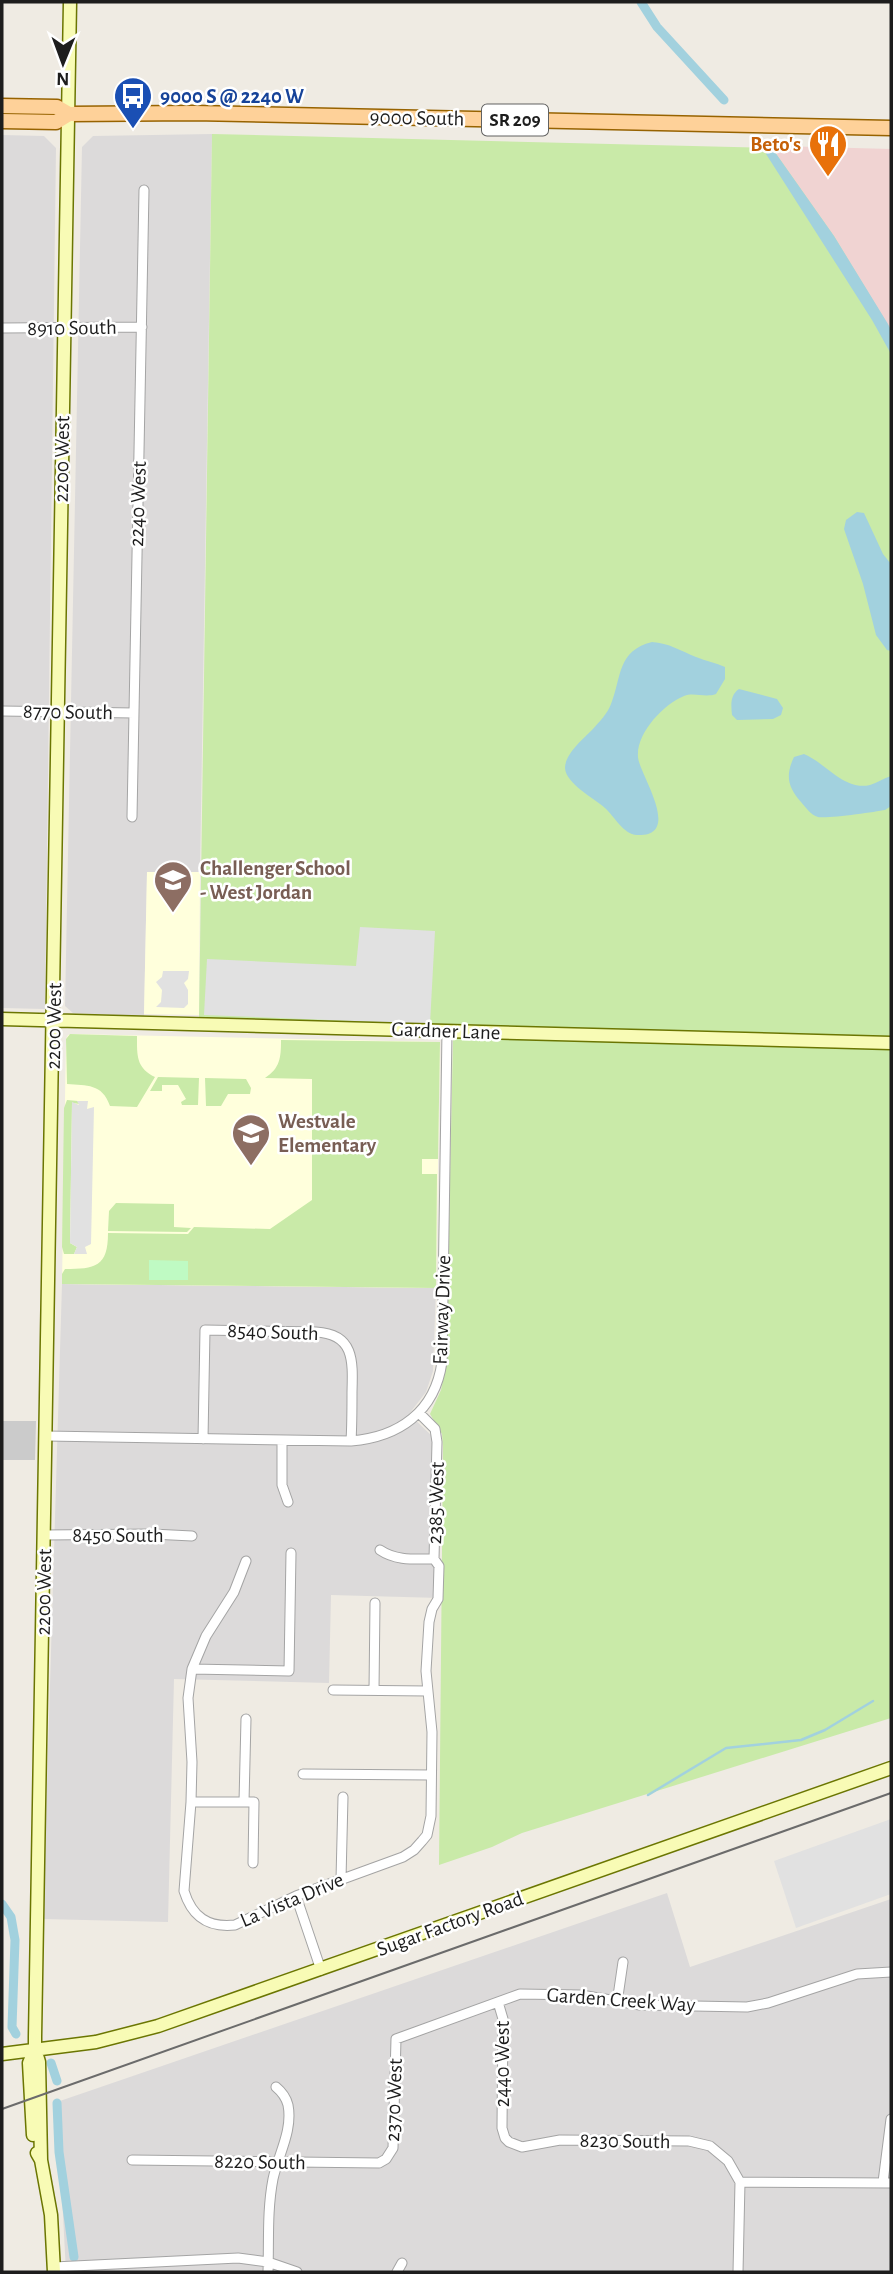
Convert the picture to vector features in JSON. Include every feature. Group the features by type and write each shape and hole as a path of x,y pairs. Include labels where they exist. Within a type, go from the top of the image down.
{"main road":[{"name":"9000 South","path":"2,106 57,107 69,114 194,113 891,128"},
{"name":"9000 South","path":"2,121 57,122 69,114"}],"street":[{"name":"2200 West","path":"54,2270 51,2215 41,2160 36,2151 30,2106 30,2063 35,2049 45,1535 70,2"},
{"name":"2240 West","path":"132,817 144,190"},
{"name":"8910 South","path":"2,328 142,327"},
{"name":"8770 South","path":"2,711 134,713"},
{"name":"Gardner Lane","path":"2,1020 891,1043"},
{"name":"Fairway Drive","path":"46,1436 351,1441 391,1433 419,1413 435,1387 442,1362 447,1031"},
{"name":"8540 South","path":"203,1439 205,1330 324,1332 340,1338 352,1356 351,1441"},
{"name":"2385 West","path":"419,1413 435,1429 437,1442 434,1559 439,1566 438,1599"},
{"path":"282,1440 282,1485 288,1502"},
{"name":"8450 South","path":"45,1535 192,1536"},
{"path":"380,1550 399,1558 434,1559"},
{"path":"192,1669 289,1671 291,1553"},
{"name":"La Vista Drive","path":"246,1561 234,1592 206,1636 192,1669 188,1698 192,1762 184,1891 188,1905 197,1916 213,1925 235,1925 296,1896 403,1857 422,1841 430,1826 432,1775 426,1648 432,1609 438,1599"},
{"path":"374,1690 375,1603"},
{"path":"333,1690 428,1691"},
{"path":"246,1719 253,1863"},
{"name":"Sugar Factory Road","path":"2,2054 96,2042 134,2034 891,1768"},
{"path":"303,1774 432,1775"},
{"path":"341,1879 343,1797"},
{"path":"191,1801 249,1802"},
{"path":"296,1896 321,1970"},
{"path":"617,2003 623,1962"},
{"name":"Garden Creek Way","path":"397,2039 526,1994 581,1995 640,2005 758,2006 857,1974 891,1972"},
{"name":"2440 West","path":"498,2002 503,2019 502,2128"},
{"name":"2370 West","path":"386,2159 391,2154 394,2140 397,2039"},
{"path":"268,2267 269,2211 277,2163 284,2148 288,2117 288,2105 284,2095 276,2087"},
{"path":"738,2272 740,2182 887,2183 891,2119"},
{"name":"8230 South","path":"502,2128 509,2142 522,2147 560,2140 700,2143 720,2152 740,2182"},
{"name":"8220 South","path":"132,2160 372,2164 386,2159"},
{"path":"54,2270 133,2268 237,2258 296,2272"}],"shaded area":[{"path":"212,134 200,872 147,872 144,1016 73,1013 65,1006 82,147 93,136"},
{"path":"2,135 44,136 56,148 45,1009 2,1008"},
{"path":"779,146 891,149 891,337 771,153"},
{"name":"Challenger School - West Jordan","path":"147,872 200,872 199,1015 144,1014"},
{"path":"360,927 435,931 430,1024 204,1015 207,959 356,966"},
{"path":"163,971 189,971 188,979 184,983 188,990 188,1004 184,1008 156,1007 161,1002 162,990 156,982 162,977"},
{"name":"Westvale Elementary","path":"72,1034 440,1042 436,1288 62,1284 66,1039"},
{"path":"77,1101 88,1101 87,1109 94,1107 91,1244 85,1247 87,1254 74,1254 77,1247 70,1243 72,1102 79,1105"},
{"path":"62,1284 436,1288 433,1371 426,1392 409,1414 432,1436 429,1563 441,1563 440,1598 331,1595 329,1683 174,1679 168,1922 43,1919"},
{"path":"2,1421 36,1421 35,1460 2,1460"},
{"path":"891,1819 891,1894 796,1928 774,1861"},
{"path":"667,1893 690,1967 891,1899 891,2272 66,2272 57,2102"}],"green space":[{"path":"212,134 772,148 834,236 891,330 891,1718 522,1833 492,1847 439,1865 443,1447 442,1434 430,1414 441,1390 446,1365 453,1040 457,1039 458,1029 199,1018"},
{"path":"70,1034 137,1036 141,1065 155,1077 137,1107 110,1106 98,1089 67,1084 66,1039"},
{"path":"281,1040 440,1042 438,1159 422,1159 422,1174 437,1174 436,1288 62,1284 65,1269 98,1264 106,1253 108,1233 188,1234 194,1227 270,1229 312,1200 312,1079 265,1078 279,1062"},
{"path":"158,1077 199,1078 198,1105 182,1105 181,1102 186,1099 178,1085 162,1085 162,1091 150,1091"},
{"path":"205,1078 246,1079 251,1088 250,1094 228,1094 221,1106 206,1106"},
{"path":"67,1100 78,1101 80,1104 72,1103 70,1243 77,1247 74,1254 64,1254 62,1247 64,1108"},
{"path":"116,1203 174,1204 174,1227 191,1228 187,1232 108,1231 109,1211"},
{"path":"149,1260 188,1261 188,1280 149,1280"}],"water":[{"path":"772,148 834,236 888,324 891,330 891,354 766,154"},
{"path":"857,512 864,513 883,554 891,564 891,651 887,650 876,635 863,584 844,529 846,520"},
{"path":"652,642 725,667 725,679 716,694 688,695 676,700 660,712 646,729 638,757 656,803 658,816 657,826 651,833 637,835 623,828 605,808 575,785 565,768 571,752 608,711 627,658 641,646"},
{"path":"739,689 777,699 783,708 781,715 773,719 737,720 732,715 731,704"},
{"path":"804,754 852,784 870,785 891,776 891,806 885,810 840,816 813,815 797,797 789,781 789,770 794,757"}],"waterway":[{"path":"641,2 657,27 724,100"},
{"path":"648,1795 726,1748 801,1740 825,1730 873,1701"},
{"path":"2,1904 11,1917 15,1940 12,2027 16,2034"},
{"path":"51,2063 57,2081"},
{"path":"57,2103 59,2152 74,2257"}],"tram line":[{"path":"2,2109 891,1793"}],"place":[{"name":"9000 S @ 2240 W","path":"133,130"},
{"name":"Beto's","path":"828,178"},
{"name":"Challenger School - West Jordan","path":"173,914"},
{"name":"Westvale Elementary","path":"251,1167"}]}
